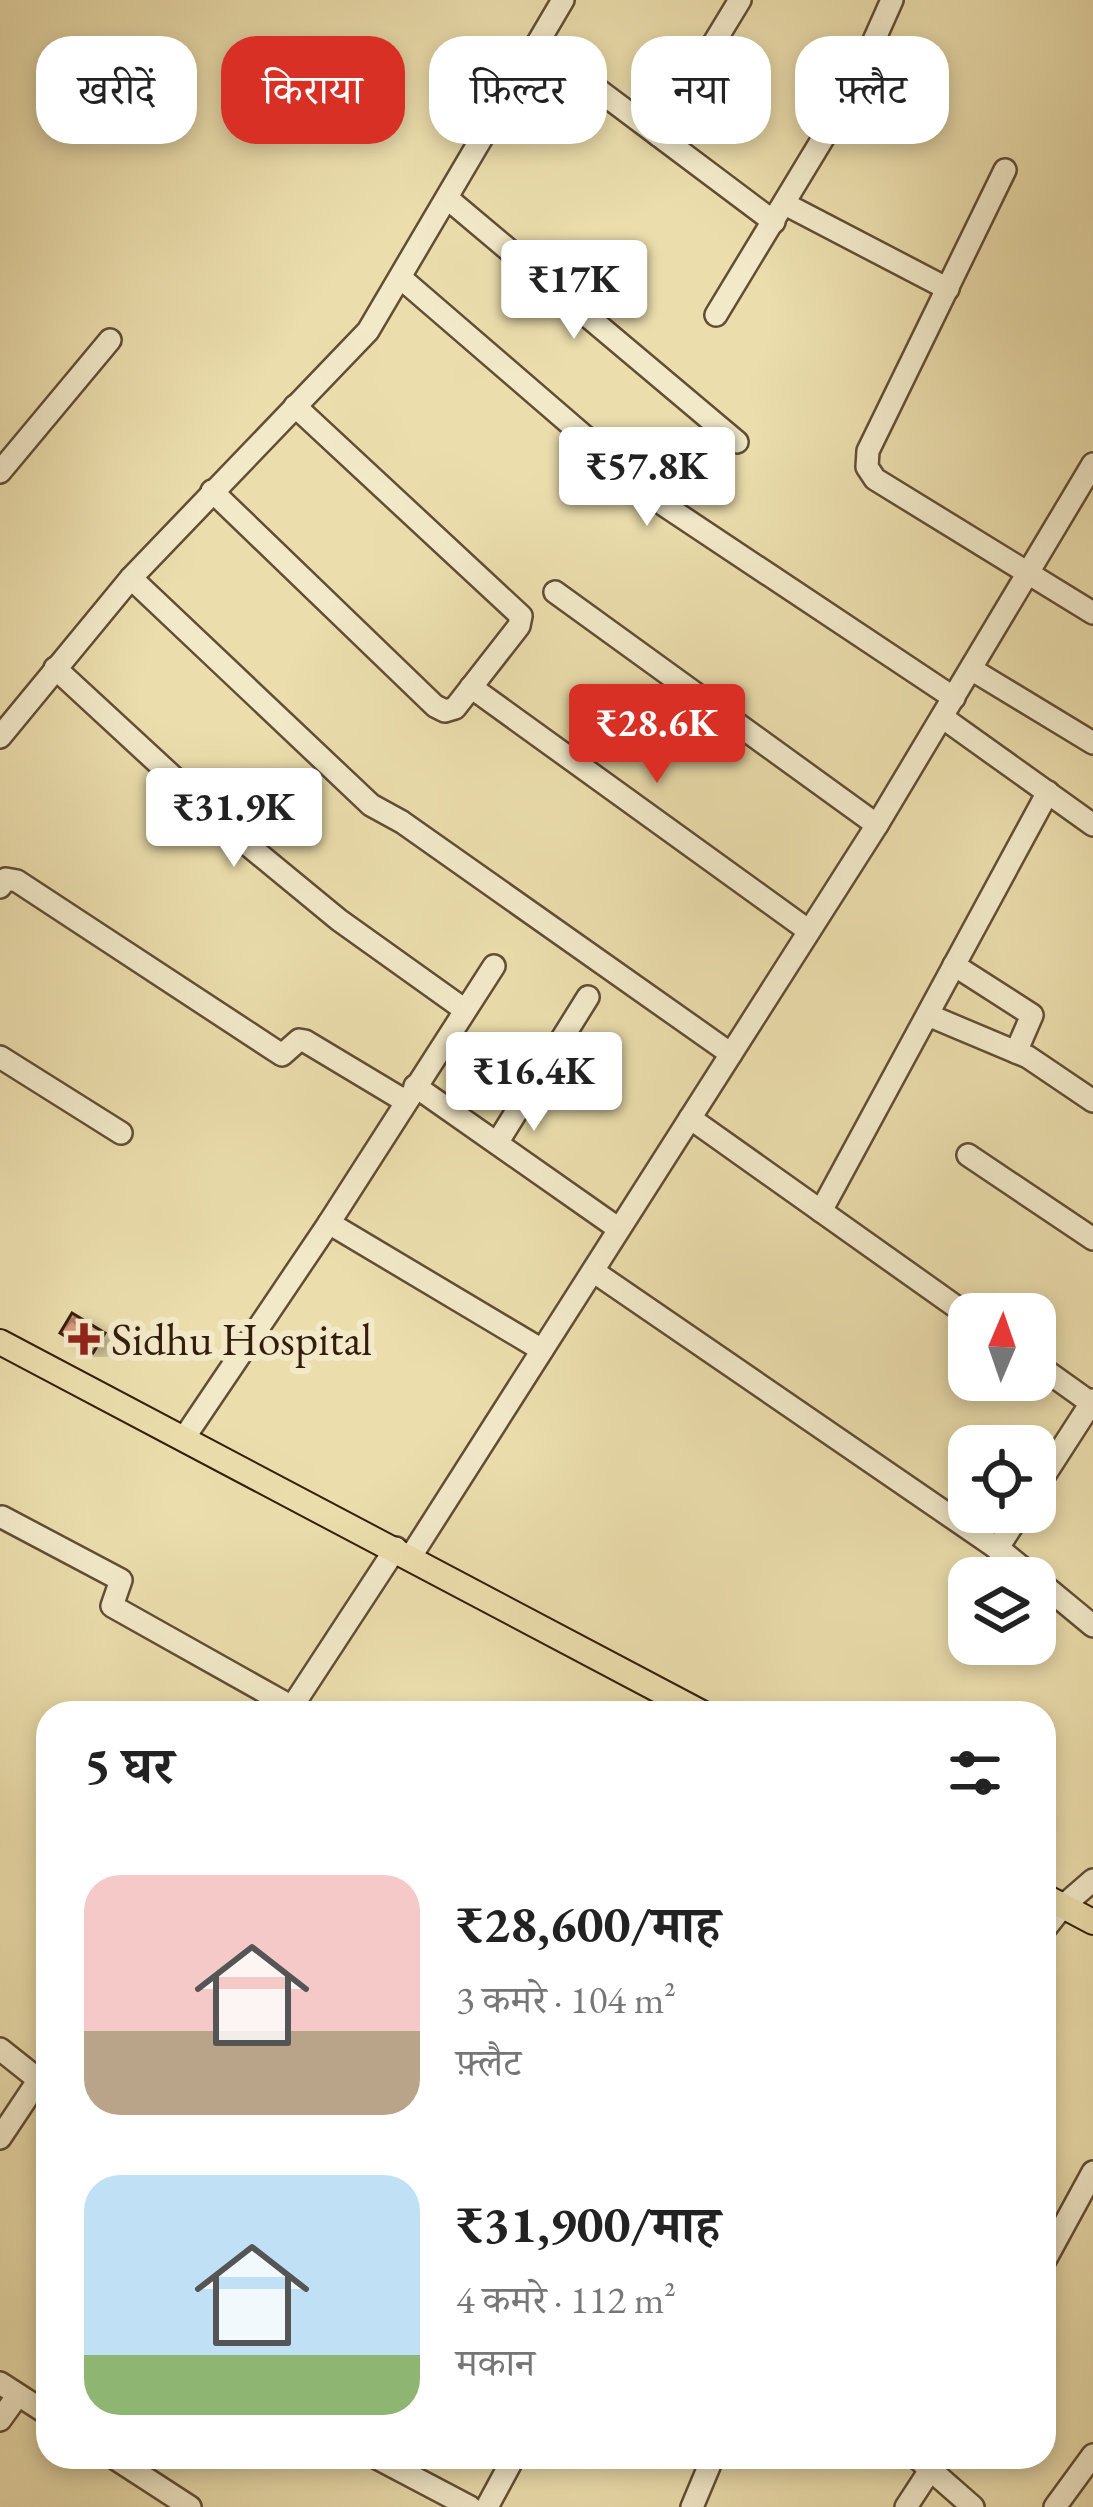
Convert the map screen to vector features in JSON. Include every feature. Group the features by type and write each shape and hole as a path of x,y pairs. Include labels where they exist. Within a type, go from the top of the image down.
{"main road":[{"path":"0,1342 680,1701"},
{"path":"1056,1903 1093,1922"}],"street":[{"path":"541,36 562,0"},
{"path":"718,36 740,0"},
{"path":"716,315 851,92 892,0"},
{"path":"0,737 131,578 368,331 478,144"},
{"path":"672,144 780,213 948,289"},
{"path":"1005,170 868,452 867,467 875,479 1093,613"},
{"path":"447,198 737,442"},
{"path":"402,278 664,506 948,708 1093,825"},
{"path":"0,472 110,340"},
{"path":"212,491 439,710 451,711 519,626 520,616 295,406"},
{"path":"296,1701 404,1552 593,1271 877,825 1093,464"},
{"path":"131,578 371,805 402,822 731,1054"},
{"path":"555,592 877,825"},
{"path":"55,668 237,836 339,920 465,1010"},
{"path":"971,669 1093,743"},
{"path":"471,687 809,931"},
{"path":"820,1211 1048,792"},
{"path":"0,887 7,879 17,880 282,1055 298,1040 305,1041 410,1094 497,1143 619,1229"},
{"path":"954,964 1032,1015 1016,1052"},
{"path":"184,1438 494,966"},
{"path":"497,1143 588,997"},
{"path":"928,1016 1016,1052 1093,1101"},
{"path":"0,1058 121,1132"},
{"path":"690,1118 948,1301"},
{"path":"968,1156 1093,1239"},
{"path":"329,1223 542,1350"},
{"path":"593,1271 1008,1557"},
{"path":"1056,1377 1092,1401 1056,1457"},
{"path":"2,1517 122,1580 112,1606 275,1701"},
{"path":"998,1549 1008,1533"},
{"path":"1056,1595 1093,1626"},
{"path":"1056,1899 1093,1880"},
{"path":"0,2049 36,2069"},
{"path":"0,2138 36,2084"},
{"path":"1056,2240 1093,2172"},
{"path":"0,2420 9,2389 36,2406"},
{"path":"1055,2507 1093,2455"},
{"path":"131,2469 190,2507"},
{"path":"398,2469 470,2507"},
{"path":"487,2507 508,2469"},
{"path":"692,2507 707,2469"},
{"path":"906,2507 924,2469"},
{"path":"936,2469 973,2507"}],"building":[{"path":"72,1313 105,1333 93,1353 60,1333"}],"place":[{"name":"Sidhu Hospital","path":"84,1339"}]}
